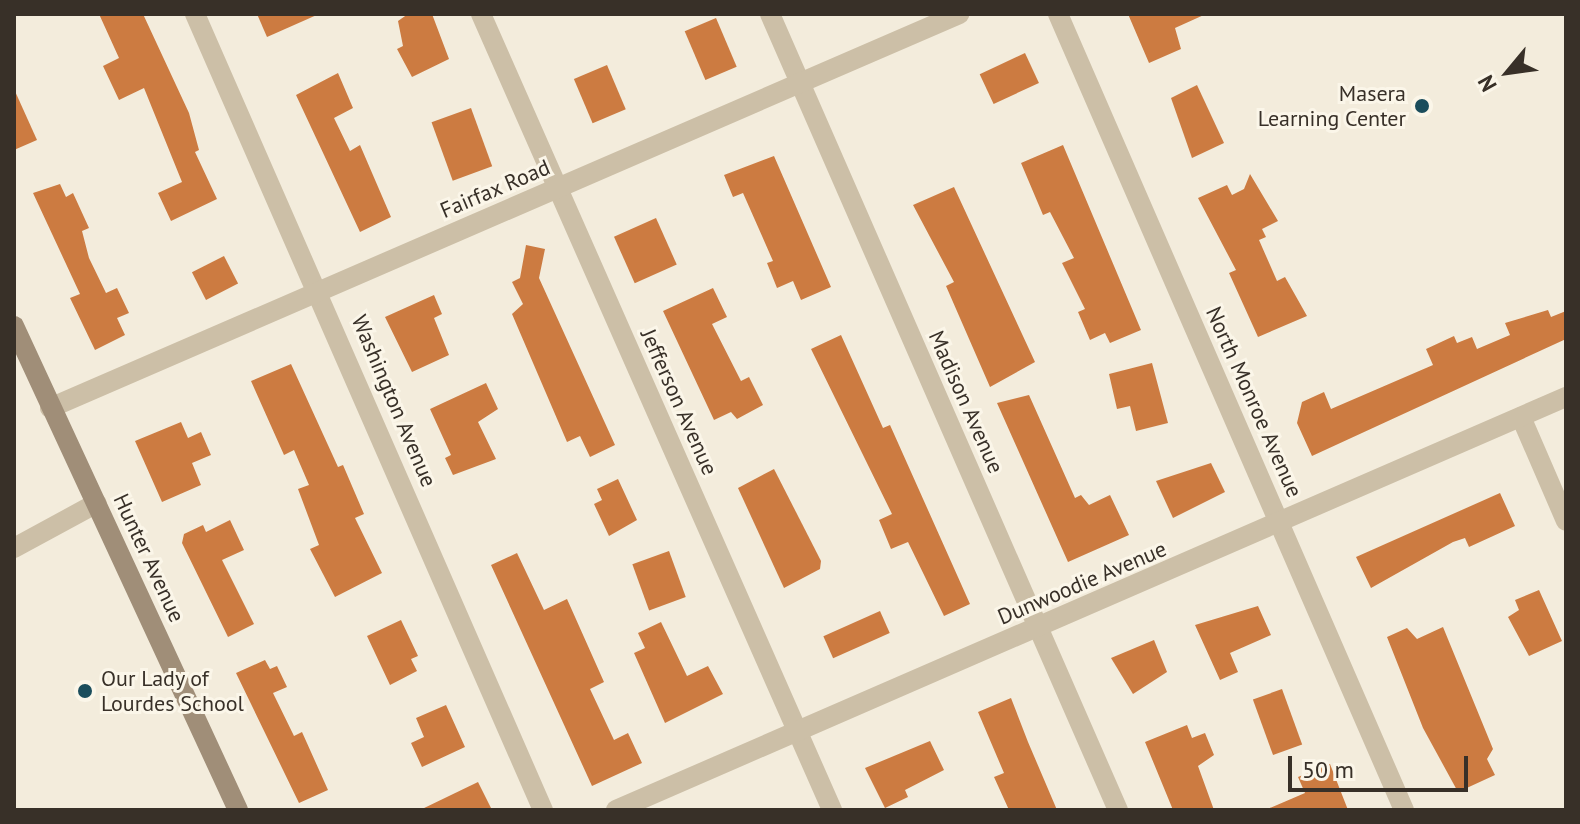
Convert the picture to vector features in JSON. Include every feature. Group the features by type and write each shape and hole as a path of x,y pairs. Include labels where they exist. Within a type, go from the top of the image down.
{"street":[{"name":"Washington Avenue","path":"195,14 320,291 543,810"},
{"name":"Jefferson Avenue","path":"481,14 832,810"},
{"name":"Madison Avenue","path":"770,14 1118,810"},
{"name":"Fairfax Road","path":"50,408 959,14"},
{"name":"North Monroe Avenue","path":"1058,14 1404,810"},
{"name":"Hunter Avenue","path":"14,326 238,810"},
{"name":"Dunwoodie Avenue","path":"616,810 1282,524 1566,397"},
{"path":"1521,417 1566,521"},
{"path":"14,548 97,503"}],"building":[{"path":"99,14 143,14 189,113 199,150 195,152 217,199 171,221 158,193 182,182 144,88 119,100 103,66 119,58"},
{"path":"257,14 319,14 267,37"},
{"path":"408,14 432,14 449,59 412,77 397,49 403,46 398,21"},
{"path":"1128,14 1206,14 1175,28 1181,49 1149,63"},
{"path":"716,18 737,67 705,80 685,31"},
{"path":"1025,53 1039,83 994,104 980,74"},
{"path":"607,65 626,109 593,123 574,79"},
{"path":"338,73 353,108 334,118 350,151 360,145 391,217 360,232 296,95"},
{"path":"1197,85 1224,143 1192,158 1171,98"},
{"path":"14,89 37,140 14,150"},
{"path":"471,108 492,166 453,181 432,122"},
{"path":"1063,145 1141,330 1110,343 1105,333 1090,340 1078,312 1085,309 1062,263 1074,258 1050,212 1043,215 1021,163"},
{"path":"774,156 831,287 801,300 793,281 777,288 767,263 773,261 743,193 733,197 724,175"},
{"path":"1250,174 1278,221 1262,229 1266,237 1259,240 1277,281 1285,277 1307,316 1258,337 1229,273 1236,270 1198,198 1227,185 1232,195 1244,189"},
{"path":"60,184 66,197 73,193 89,228 82,231 89,258 106,293 117,288 129,313 117,318 125,335 95,350 70,298 80,294 33,193"},
{"path":"954,187 1035,362 990,387 946,286 954,282 913,205"},
{"path":"656,218 677,265 635,283 614,237"},
{"path":"526,245 545,249 539,278 615,445 590,457 580,436 567,442 512,314 523,304 512,282 520,278"},
{"path":"224,256 238,284 206,300 192,272"},
{"path":"713,288 727,317 712,324 741,381 749,377 763,405 737,419 731,412 714,420 663,311"},
{"path":"434,295 442,314 434,318 449,355 412,372 385,317"},
{"path":"1548,310 1551,317 1566,311 1566,339 1312,456 1297,423 1302,402 1324,392 1331,409 1433,365 1426,349 1454,336 1457,343 1472,337 1477,349 1510,335 1505,323"},
{"path":"841,335 883,428 890,425 970,604 944,616 908,542 891,549 879,520 892,514 811,349"},
{"path":"1152,363 1168,423 1136,431 1130,406 1117,409 1109,374"},
{"path":"291,364 338,467 343,465 364,514 355,518 382,573 335,597 310,549 319,545 298,489 309,485 294,450 284,455 251,381"},
{"path":"486,383 498,409 478,422 496,459 453,475 445,458 451,455 430,409"},
{"path":"1029,395 1075,498 1081,495 1089,505 1110,495 1129,535 1068,562 997,403"},
{"path":"181,422 188,438 201,432 211,455 192,463 201,485 162,502 135,441"},
{"path":"1211,463 1225,492 1173,518 1156,481"},
{"path":"774,469 821,561 820,569 784,588 738,488"},
{"path":"618,479 637,520 609,536 594,504 602,500 597,489"},
{"path":"1500,493 1515,526 1469,547 1465,538 1453,542 1371,588 1356,557"},
{"path":"230,520 244,550 222,560 254,624 228,637 182,543 184,534 203,525 206,532"},
{"path":"669,551 686,597 649,610 632,564"},
{"path":"517,553 544,610 567,599 604,682 590,689 614,740 628,733 642,763 592,786 491,565"},
{"path":"1539,590 1562,641 1529,656 1508,617 1519,610 1515,600"},
{"path":"1258,606 1271,635 1230,653 1238,672 1220,680 1195,625"},
{"path":"880,611 890,633 833,658 823,636"},
{"path":"401,620 418,656 411,659 417,671 390,685 367,636"},
{"path":"661,622 687,676 708,666 723,694 665,723 634,653 645,648 638,633"},
{"path":"1443,627 1493,749 1487,759 1495,775 1458,792 1423,728 1387,637 1407,628 1417,639"},
{"path":"1154,640 1167,672 1133,694 1111,658"},
{"path":"265,660 270,669 277,666 287,687 273,693 294,736 302,732 328,790 299,803 236,673"},
{"path":"1282,689 1302,744 1273,755 1253,700"},
{"path":"1011,698 1057,810 1009,810 994,777 1004,773 978,712"},
{"path":"446,705 465,747 422,767 411,743 424,737 416,718"},
{"path":"1187,725 1192,738 1205,733 1214,755 1198,766 1214,810 1173,810 1145,742"},
{"path":"930,741 944,770 905,790 908,797 885,808 865,768"},
{"path":"1330,764 1348,810 1265,810 1305,793 1298,777"},
{"path":"478,782 492,810 420,810"}],"place":[{"name":"Masera Learning Center","path":"1422,106"},
{"name":"Our Lady of Lourdes School","path":"85,691"}]}
